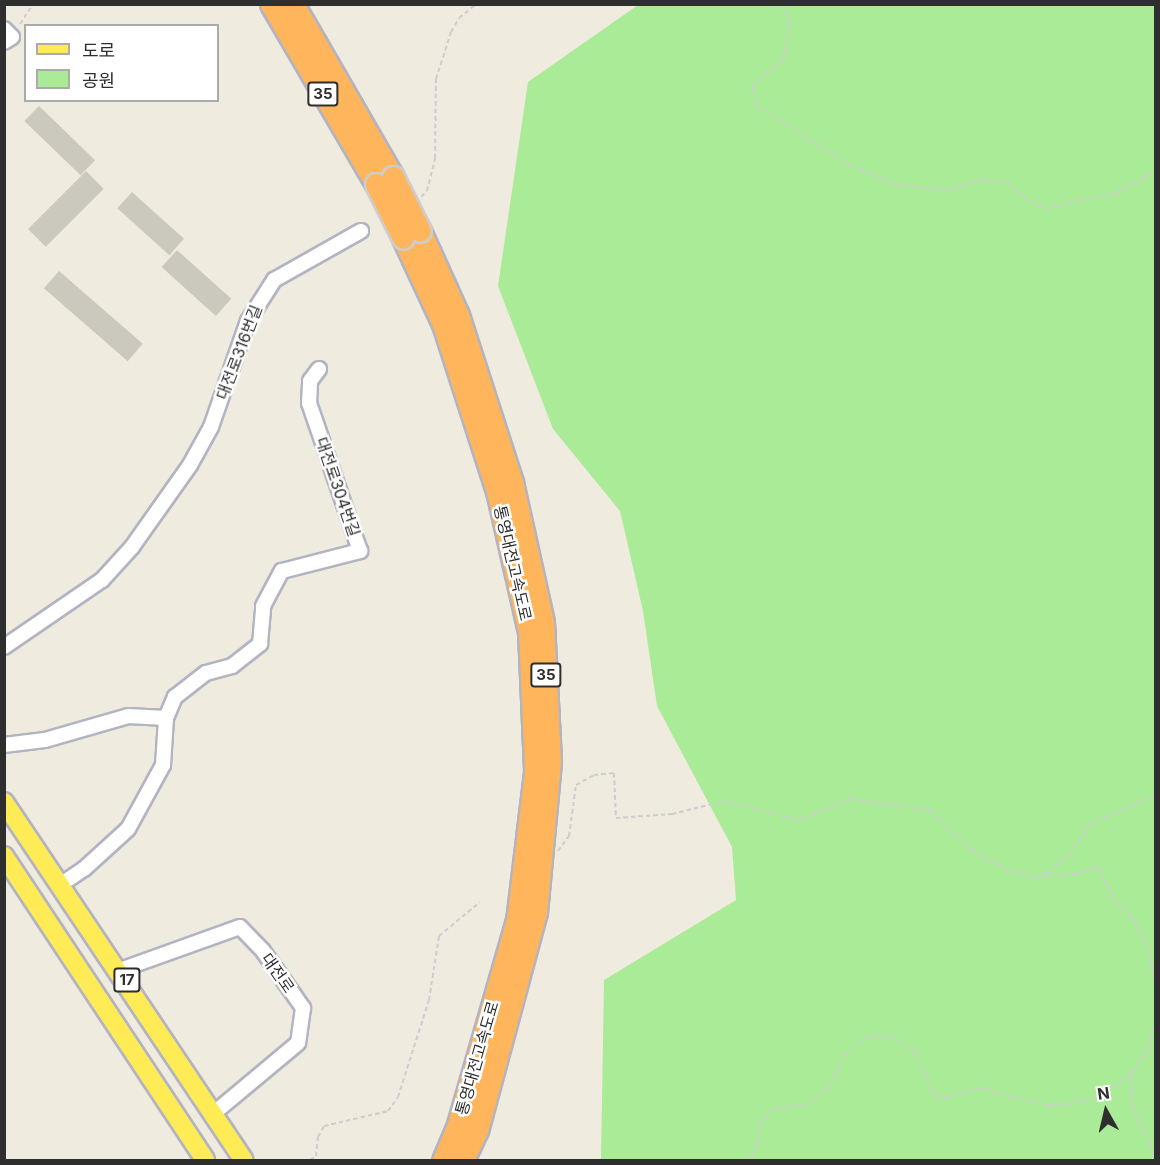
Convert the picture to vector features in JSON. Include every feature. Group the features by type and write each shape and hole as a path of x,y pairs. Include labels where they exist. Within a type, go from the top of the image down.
{"highway":[{"name":"통영대전고속도로","path":"271,4 384,180"},
{"name":"통영대전고속도로","path":"293,4 412,235 458,315 512,482 543,622 550,762 536,912 468,1128 463,1161"},
{"name":"통영대전고속도로","path":"443,1161 468,1128"}],"main road":[{"name":"17","path":"4,802 120,970 244,1161"},
{"name":"17","path":"4,856 205,1161"}],"street":[{"name":"대전로316번길","path":"4,647 102,580 132,547 190,465 210,427 248,321 274,280 362,231"},
{"name":"대전로304번길","path":"60,885 84,869 128,829 163,765 166,718 175,697 206,673 232,666 260,644 263,606 282,571 360,550 309,404 310,381 319,369"},
{"path":"4,745 45,740 128,716 166,718"},
{"name":"대전로","path":"120,970 240,927 263,951 303,1008 298,1043 214,1113"}],"path":[{"path":"7,36 33,4"},
{"path":"420,199 428,191 435,158 436,79 451,32 459,18 476,4"},
{"path":"783,4 790,24 784,58 752,86 757,106 852,166 895,184 944,191 982,180 1006,182 1031,202 1046,208 1115,193 1155,171"},
{"path":"552,856 565,846 569,836 576,785 594,776 614,773 616,818 672,814 724,801 798,820 851,799 916,810 930,810 971,850 1010,871 1043,876 1076,874 1097,867 1104,884 1134,920 1143,937 1155,984"},
{"path":"1043,876 1070,854 1089,824 1155,795"},
{"path":"310,1161 316,1156 318,1137 324,1126 388,1111 398,1097 429,1000 439,936 480,902"},
{"path":"747,1161 758,1145 759,1122 775,1108 806,1104 827,1090 844,1054 869,1035 893,1038 915,1052 934,1096 946,1098 980,1088 1046,1105 1069,1104 1101,1097 1132,1072 1146,1053 1155,1017"},
{"path":"1132,1072 1132,1103 1155,1159"}],"green space":[{"path":"638,5 1155,5 1155,1160 601,1160 604,980 736,900 732,847 657,706 643,611 620,511 553,429 498,286 528,82"}],"building":[{"path":"39,106 95,160 81,175 24,121"},
{"path":"86,171 104,189 46,247 28,229"},
{"path":"132,192 184,239 169,255 117,208"},
{"path":"177,250 231,299 216,316 162,267"},
{"path":"59,271 143,344 128,361 44,288"}]}
